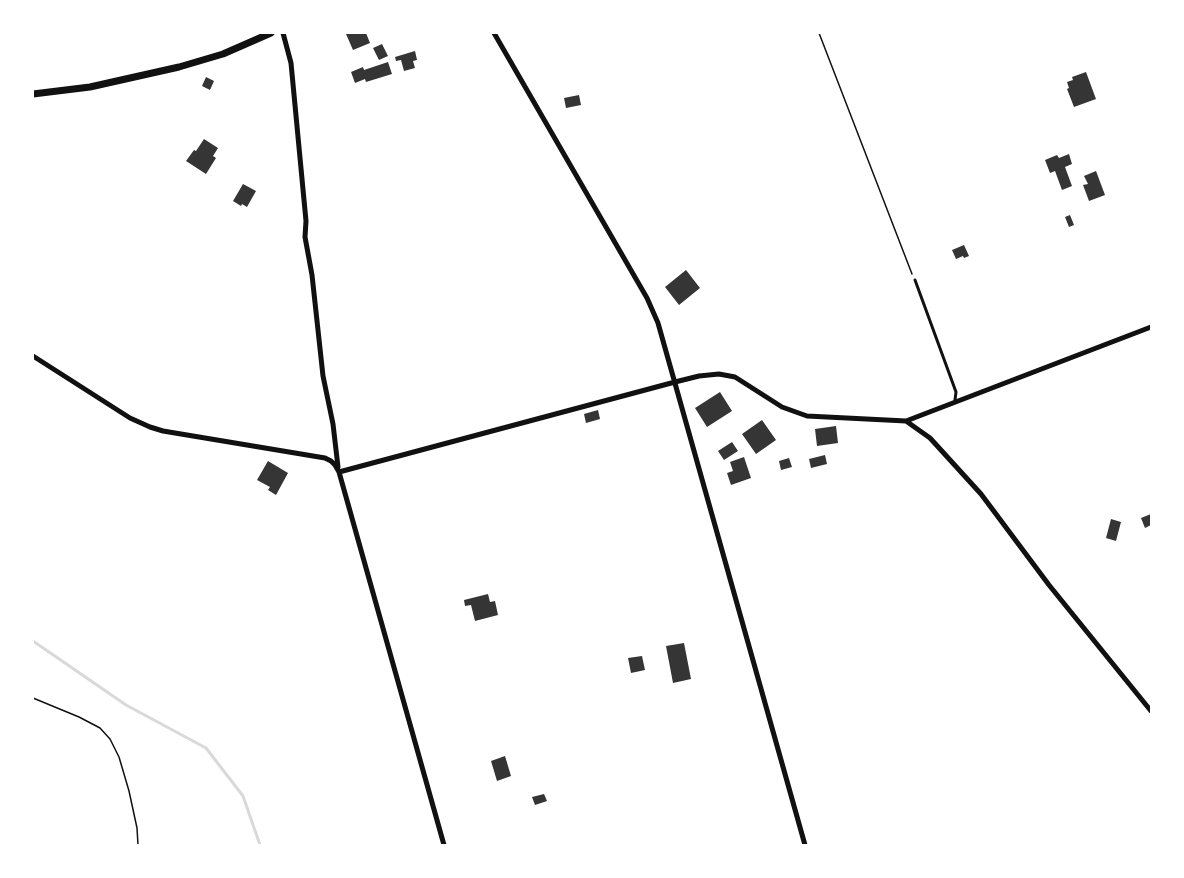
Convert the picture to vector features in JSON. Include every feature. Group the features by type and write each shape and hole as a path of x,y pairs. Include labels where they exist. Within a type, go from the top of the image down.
{"street":[{"path":"33,94 90,87 180,67 229,52 271,33"},
{"path":"283,33 291,63 306,221 305,237 312,275 323,376 335,434 339,472 444,845"},
{"path":"494,33 647,298 660,329 805,845"},
{"path":"339,472 675,382 710,375 735,377 782,407 807,416 906,421 1151,327"},
{"path":"33,356 130,418 150,428 325,458 333,462 339,472"},
{"path":"906,421 935,442 981,494 1048,585 1151,711"}],"lane":[{"path":"915,280 956,392 955,402"}],"path":[{"path":"819,33 915,280"},
{"path":"33,698 100,728 110,739 119,757 129,791 137,828 138,845"}],"building":[{"path":"366,33 370,43 353,50 346,34"},
{"path":"382,44 388,56 379,60 373,48"},
{"path":"415,51 417,60 413,61 415,68 404,71 401,60 396,61 395,57"},
{"path":"388,62 392,74 355,83 351,72"},
{"path":"1086,72 1096,99 1074,107 1067,89 1069,88 1067,82 1073,80 1072,77"},
{"path":"206,77 214,81 210,90 202,86"},
{"path":"579,95 581,105 566,108 564,98"},
{"path":"204,139 218,148 213,156 216,158 206,174 186,161"},
{"path":"1069,154 1072,164 1065,167 1072,186 1062,190 1055,171 1050,173 1045,160 1057,155 1059,158"},
{"path":"1096,171 1105,195 1089,201 1083,185 1088,184 1084,176"},
{"path":"243,184 256,191 247,207 233,201"},
{"path":"1070,215 1074,225 1069,227 1065,217"},
{"path":"964,245 969,256 956,259 952,250"},
{"path":"686,270 700,288 679,305 665,287"},
{"path":"720,392 732,411 707,427 695,408"},
{"path":"598,410 600,419 586,423 584,414"},
{"path":"762,420 776,440 756,454 742,434"},
{"path":"836,426 838,443 817,446 815,429"},
{"path":"732,442 738,451 724,460 718,451"},
{"path":"825,455 827,464 811,468 809,459"},
{"path":"744,457 751,478 731,485 727,473 733,471 730,462"},
{"path":"789,458 792,467 781,470 779,461"},
{"path":"268,461 288,473 276,495 268,490 270,487 257,480"},
{"path":"1151,514 1151,525 1145,528 1141,518"},
{"path":"1111,519 1121,522 1116,541 1106,538"},
{"path":"488,594 490,602 495,601 498,615 475,621 471,605 465,606 464,600"},
{"path":"684,643 691,679 673,683 666,646"},
{"path":"642,656 645,670 631,673 628,658"},
{"path":"505,756 511,776 497,781 491,761"},
{"path":"544,794 547,801 535,805 532,797"}],"waterway":[{"path":"33,641 126,705 206,748 243,796 260,845"}]}
